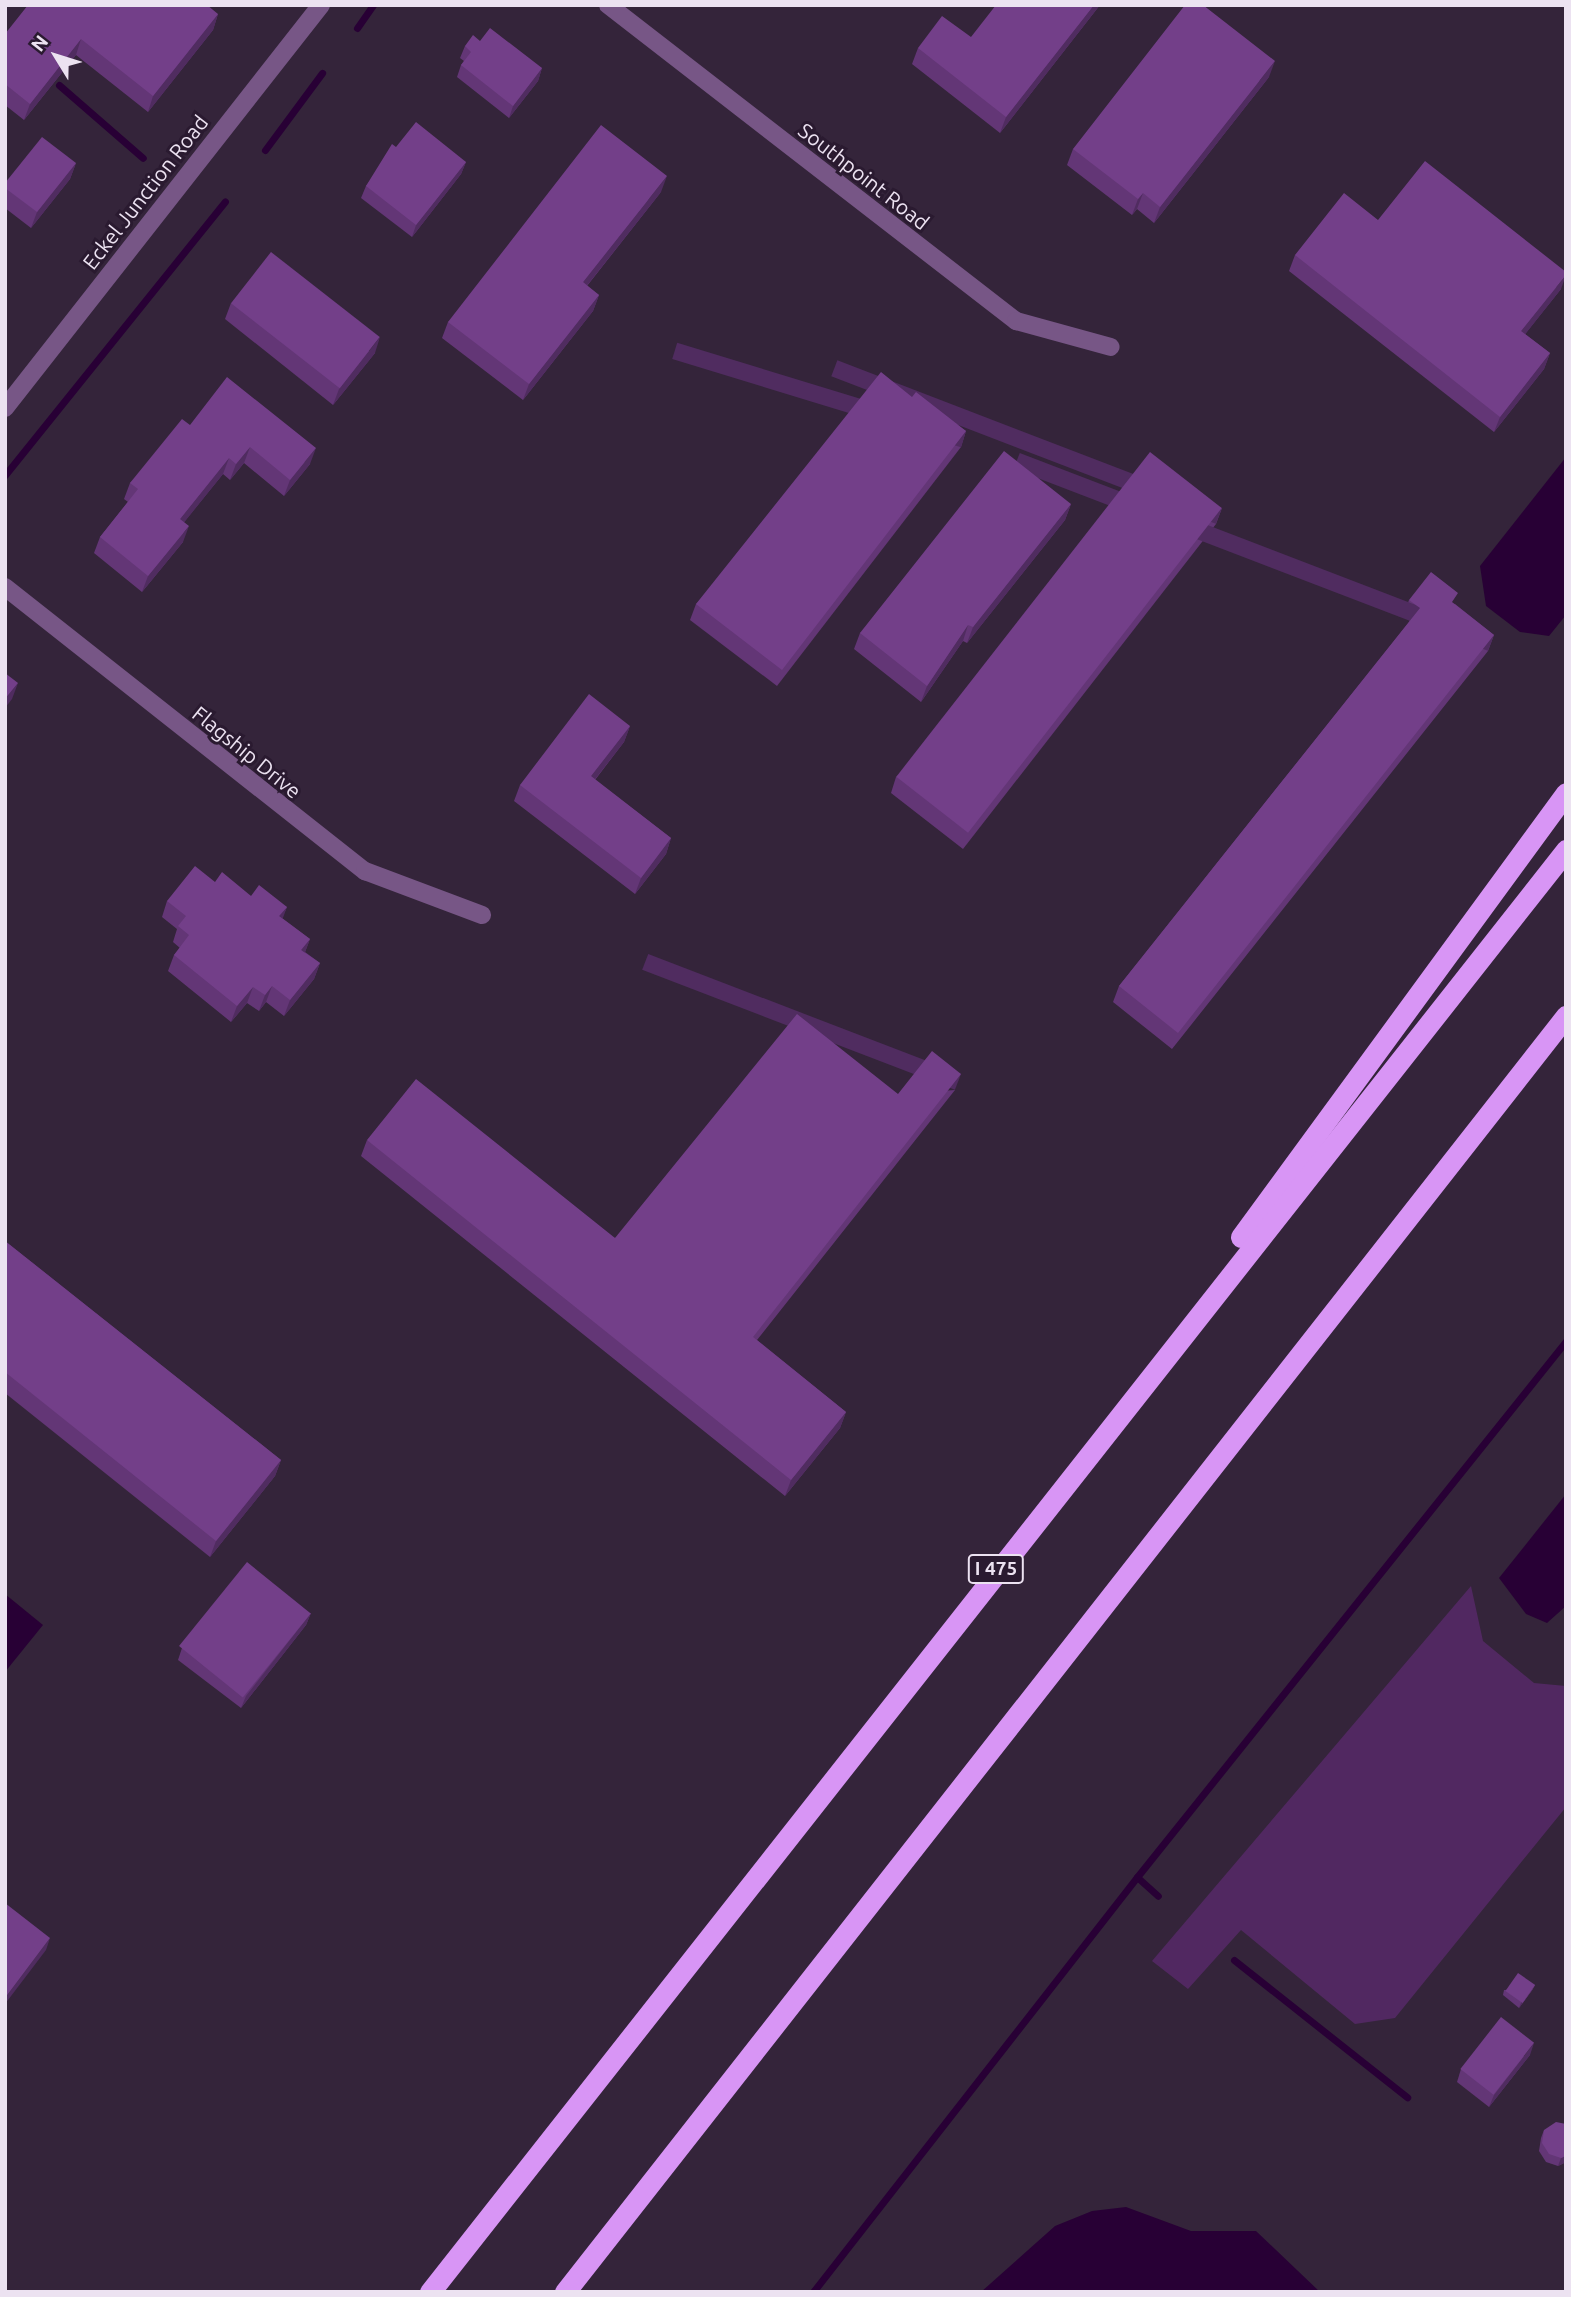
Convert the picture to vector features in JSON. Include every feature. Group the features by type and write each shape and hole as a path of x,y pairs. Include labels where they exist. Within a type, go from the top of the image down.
{"highway":[{"path":"1066,1480 1566,793"},
{"name":"I 475","path":"430,2292 1066,1480 1566,850"},
{"path":"565,2292 1566,1016"}],"street":[{"name":"Eckel Junction Road","path":"5,408 321,5"},
{"name":"Southpoint Road","path":"608,5 1016,321 1111,347"},
{"name":"Flagship Drive","path":"5,587 365,871 482,915"}],"shaded area":[{"path":"1566,457 1566,615 1549,636 1520,632 1486,606 1480,566"},
{"path":"1566,1494 1566,1606 1547,1623 1526,1614 1499,1578"},
{"path":"1471,1586 1483,1641 1534,1683 1566,1686 1566,1807 1395,2018 1355,2024 1241,1930 1188,1989 1152,1961"},
{"path":"5,1594 43,1625 5,1672"},
{"path":"1126,2207 1191,2231 1256,2231 1320,2292 981,2292 1055,2226 1092,2211"}],"building":[{"path":"28,5 207,5 218,14 153,96 81,39 30,104 5,84 5,34"},
{"path":"996,5 1094,5 1006,117 918,48 942,16 971,37"},
{"path":"1185,5 1203,5 1275,61 1160,207 1143,193 1138,199 1073,149"},
{"path":"490,28 542,68 513,106 461,65 471,52 465,46 473,35 480,41"},
{"path":"416,122 466,162 416,225 366,186 392,144 396,147"},
{"path":"601,125 667,176 583,282 599,295 529,384 448,322"},
{"path":"42,137 76,163 37,212 5,188 5,183"},
{"path":"1425,161 1566,272 1521,331 1550,353 1500,417 1295,255 1344,193 1378,220"},
{"path":"271,252 380,337 340,388 231,303"},
{"path":"881,372 912,397 916,392 966,431 782,670 696,604"},
{"path":"227,377 316,448 290,480 250,447 236,464 229,458 180,519 189,526 148,576 100,537 138,489 130,483 182,419 190,425"},
{"path":"1004,451 1071,504 973,627 968,625 927,686 860,633"},
{"path":"1150,452 1222,508 968,833 896,777"},
{"path":"1431,572 1458,593 1452,602 1494,635 1178,1033 1119,986 1420,608 1409,600"},
{"path":"5,673 18,683 5,699"},
{"path":"589,694 630,726 591,776 671,838 641,878 520,785"},
{"path":"195,866 215,882 222,872 251,896 259,885 287,907 279,916 310,939 301,950 320,963 290,1000 272,986 265,995 253,987 237,1006 174,955 189,935 178,926 186,916 167,901"},
{"path":"797,1014 898,1094 932,1051 961,1074 753,1337 846,1412 791,1480 367,1140 416,1079 615,1238"},
{"path":"5,1241 281,1460 216,1541 5,1372"},
{"path":"247,1562 311,1614 243,1698 179,1646"},
{"path":"5,1903 50,1938 5,1998"},
{"path":"1518,1973 1535,1985 1523,2003 1505,1991"},
{"path":"1501,2017 1534,2043 1493,2095 1460,2069"},
{"path":"1556,2122 1566,2124 1566,2156 1561,2158 1549,2154 1542,2143 1544,2130"}],"waterway":[{"path":"357,28 373,5"},
{"path":"265,150 322,73"},
{"path":"59,85 143,158"},
{"path":"5,475 225,201"},
{"path":"813,2292 1137,1877 1566,1341"},
{"path":"1137,1877 1158,1896"},
{"path":"1234,1960 1407,2097"}]}
